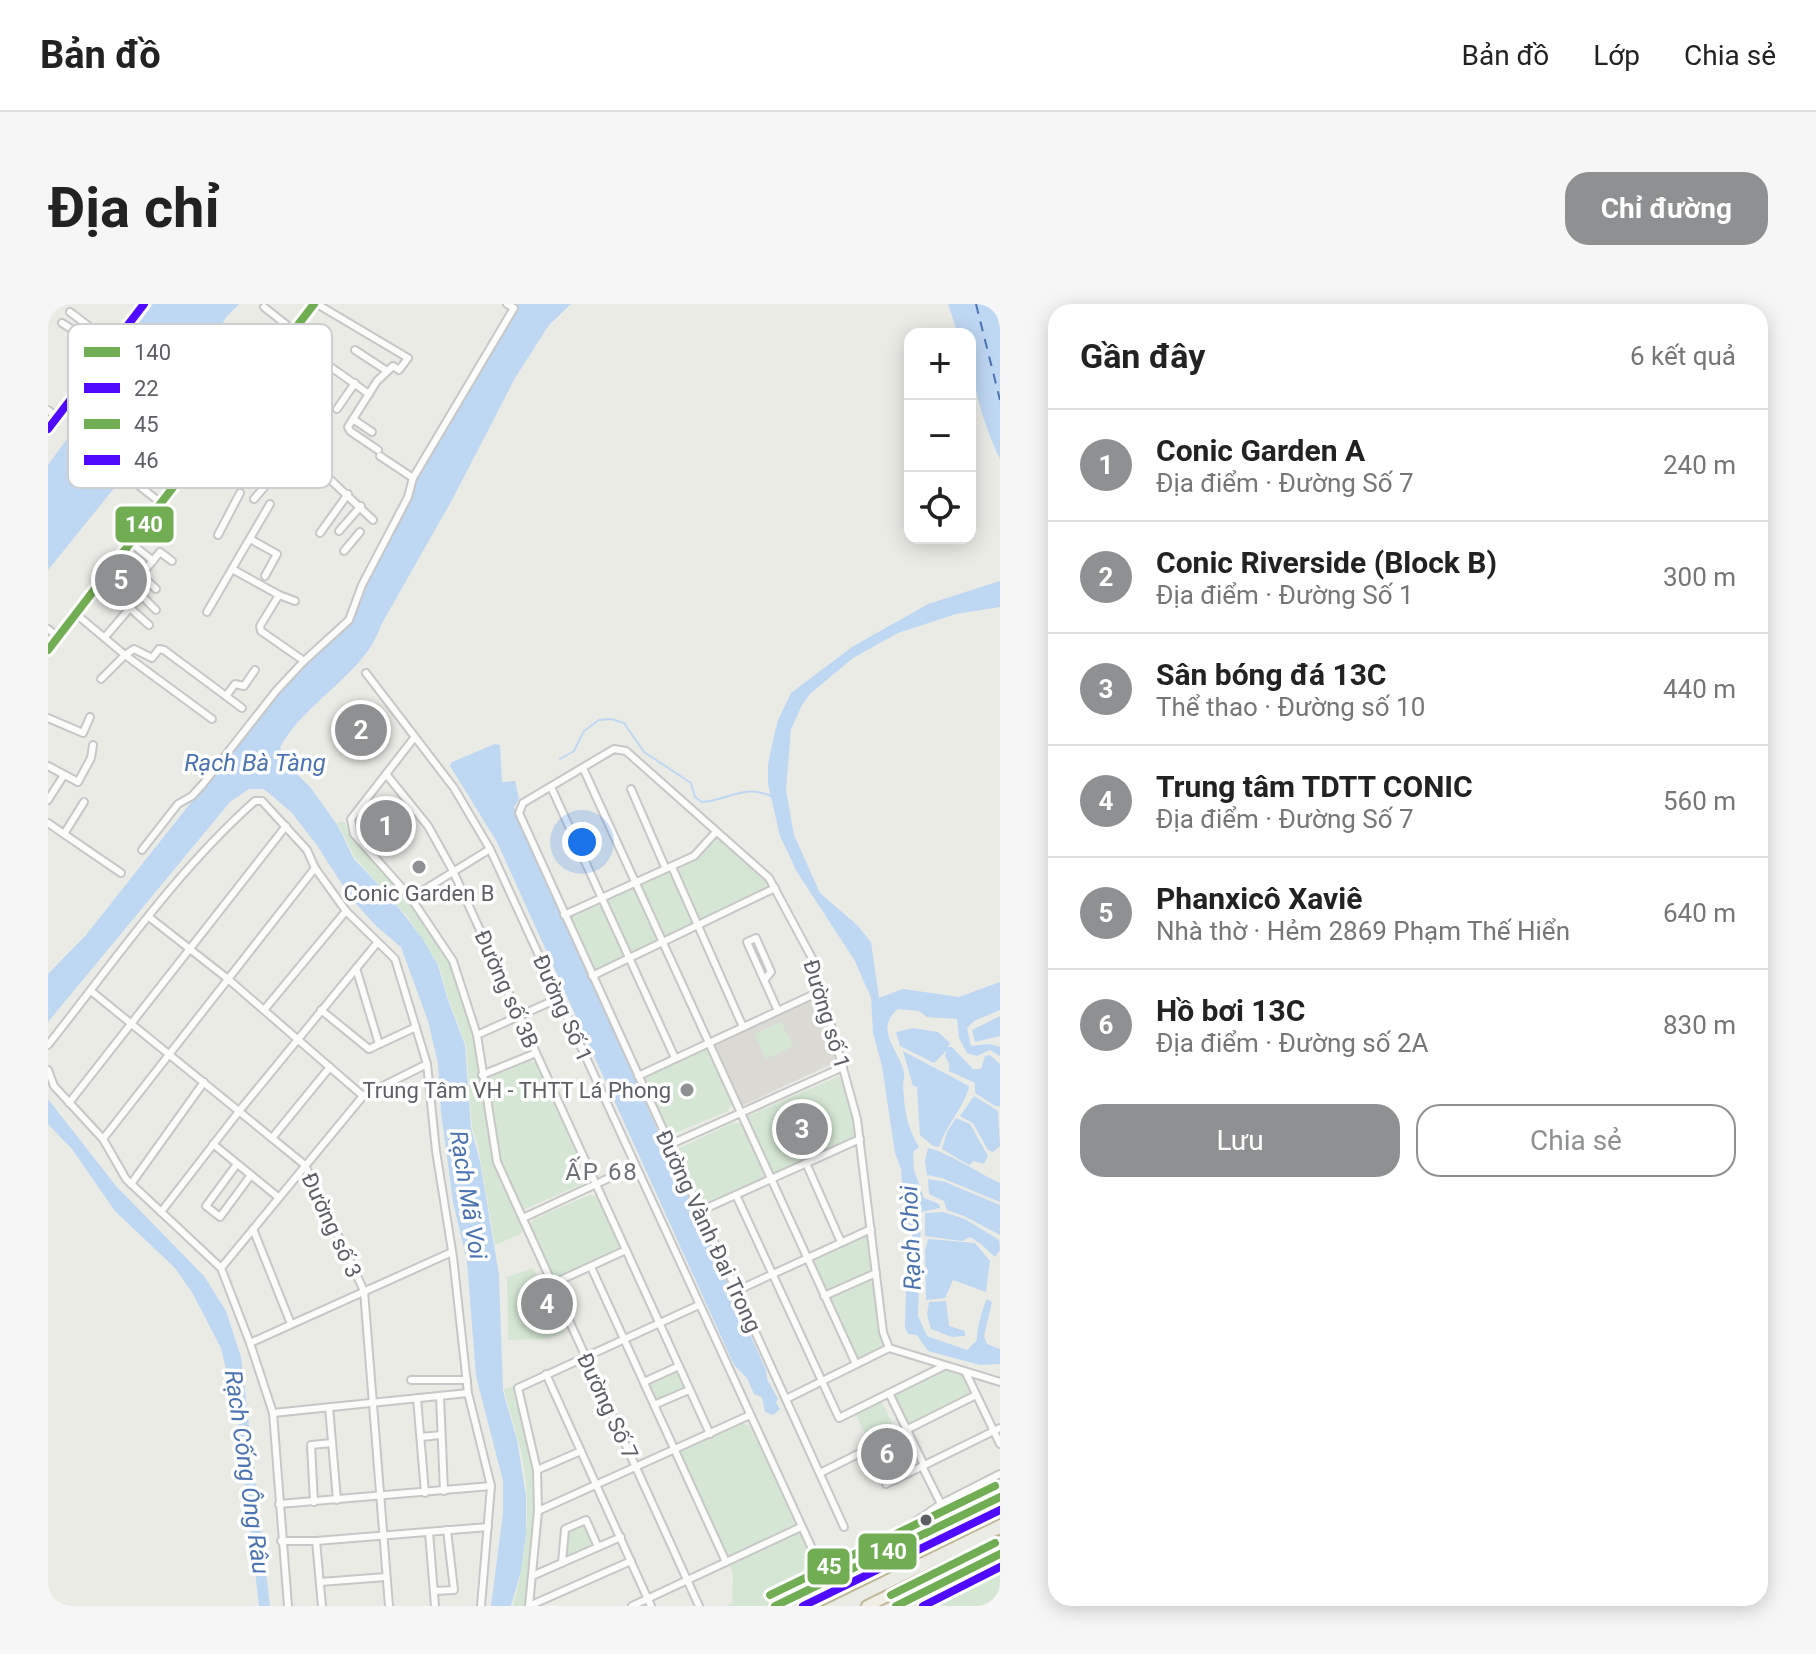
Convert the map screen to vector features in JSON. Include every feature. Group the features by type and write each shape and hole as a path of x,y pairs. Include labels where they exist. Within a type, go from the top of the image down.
{"highway":[{"path":"808,1606 1000,1512"},
{"path":"867,1606 1000,1541"}],"main road":[{"path":"298,324 315,304"},
{"path":"48,650 172,488"},
{"path":"775,1606 1000,1497"},
{"path":"896,1606 1000,1554"},
{"path":"927,1577 932,1588"}],"street":[{"path":"128,324 144,304"},
{"path":"315,304 408,358 399,370 393,366 387,371 348,429 413,478"},
{"path":"142,850 178,804 192,796 203,784 276,691 349,620 362,585 408,497 413,478 514,308 507,304"},
{"path":"264,307 285,324"},
{"path":"70,312 83,324"},
{"path":"62,323 68,326"},
{"path":"355,350 387,371"},
{"path":"332,368 369,394"},
{"path":"337,409 355,383"},
{"path":"52,422 68,401"},
{"path":"48,410 52,422"},
{"path":"353,419 372,432"},
{"path":"332,479 373,520"},
{"path":"142,488 161,503"},
{"path":"254,499 263,488"},
{"path":"218,535 240,493"},
{"path":"320,533 348,494"},
{"path":"207,612 270,504"},
{"path":"339,531 361,506"},
{"path":"336,511 348,521"},
{"path":"344,551 360,532"},
{"path":"250,539 277,554 265,576"},
{"path":"131,543 153,561"},
{"path":"149,625 122,592 160,552 172,561"},
{"path":"232,569 295,601"},
{"path":"106,575 124,588"},
{"path":"141,575 156,589"},
{"path":"279,595 260,626 261,631 304,661"},
{"path":"105,637 142,596 156,610"},
{"path":"76,614 171,691 212,719"},
{"path":"48,629 58,637"},
{"path":"101,679 134,649 152,658 159,649 164,650 242,708"},
{"path":"226,696 235,684 244,686 255,670"},
{"name":"Đường Số 1","path":"366,673 454,788 490,849 827,1581"},
{"path":"48,718 83,733 90,717"},
{"path":"386,774 414,738"},
{"path":"48,766 78,782 91,758 93,745"},
{"name":"Đường số 1","path":"523,803 614,749 626,751 769,878 813,960 857,1119 883,1332 889,1348"},
{"path":"583,768 769,1180 856,1364"},
{"name":"Đường Số 7","path":"386,774 351,819 354,834 411,898 453,961 477,1035 497,1162 699,1606"},
{"name":"Đường số 3B","path":"386,774 428,826 453,871 710,1434"},
{"path":"48,800 64,775"},
{"path":"551,787 675,1058"},
{"path":"631,789 698,925 743,1027"},
{"path":"48,1045 222,830 255,801 262,801 286,826 307,850 315,868 346,911 395,959 427,1064 468,1393 491,1486 481,1606"},
{"path":"64,834 84,802"},
{"name":"Đường Vành Đai Trong","path":"523,803 519,813 564,915 844,1527"},
{"path":"48,823 121,873"},
{"path":"69,1103 286,826"},
{"path":"564,915 694,856 716,832"},
{"path":"411,898 490,849"},
{"path":"103,1139 315,868"},
{"path":"592,976 775,888"},
{"path":"264,1010 346,911"},
{"path":"149,917 228,979 363,1096"},
{"path":"764,980 771,972 756,938 747,942 764,980 778,1011"},
{"path":"161,1212 377,943"},
{"path":"356,968 379,1044"},
{"name":"Đường số 3","path":"91,991 305,1165 364,1291 389,1606"},
{"path":"638,1076 821,991"},
{"path":"477,1035 559,998"},
{"path":"321,1010 369,1049 416,1027"},
{"path":"482,1075 536,1053"},
{"path":"221,1268 363,1096 427,1064"},
{"path":"272,1138 330,1067"},
{"path":"669,1145 843,1067"},
{"path":"48,1070 54,1086 103,1139 131,1184 221,1268 273,1413 288,1606"},
{"path":"131,1184 204,1082"},
{"path":"700,1211 860,1139"},
{"path":"213,1144 278,1197"},
{"path":"806,1163 841,1242"},
{"path":"237,1164 206,1206 220,1217 251,1175"},
{"path":"523,1218 635,1166"},
{"path":"736,1195 839,1418 944,1366"},
{"path":"253,1229 291,1324"},
{"path":"736,1291 871,1229"},
{"path":"552,1284 626,1250"},
{"path":"250,1343 452,1252"},
{"path":"591,1267 726,1562"},
{"path":"824,1296 876,1273"},
{"path":"631,1561 529,1606 538,1511 537,1470 518,1388 699,1305"},
{"path":"786,1399 889,1348 1000,1382"},
{"path":"644,1382 679,1366"},
{"path":"966,1373 997,1429 1000,1444"},
{"path":"546,1374 649,1602"},
{"path":"411,1380 467,1380"},
{"path":"654,1405 689,1390"},
{"path":"273,1413 468,1393"},
{"path":"889,1393 941,1504"},
{"path":"820,1473 976,1395"},
{"path":"440,1396 444,1491"},
{"path":"417,1398 425,1493"},
{"path":"329,1407 337,1500"},
{"path":"538,1511 750,1415"},
{"path":"886,1484 997,1429"},
{"path":"421,1437 441,1435"},
{"path":"314,1502 311,1445 332,1443"},
{"path":"537,1470 581,1451"},
{"path":"821,1568 912,1524 941,1504 1000,1474"},
{"path":"279,1504 491,1486"},
{"path":"562,1563 565,1529 586,1520 598,1547"},
{"path":"281,1541 488,1527"},
{"path":"632,1606 649,1602 801,1527"},
{"path":"434,1591 454,1590 447,1530"},
{"path":"429,1532 435,1606"},
{"path":"532,1576 621,1537"},
{"path":"316,1541 322,1606"},
{"path":"858,1550 864,1562"},
{"path":"320,1582 386,1577"}],"shaded area":[{"path":"817,996 836,1055 834,1063 744,1105 739,1104 713,1045"}],"green space":[{"path":"337,822 344,822 358,843 409,899 450,962 474,1036 494,1163 523,1229 521,1234 495,1245 478,1146 472,1128 466,1045 439,965 408,917 355,858"},
{"path":"714,838 721,840 765,879 767,885 763,891 702,920 696,917 676,871"},
{"path":"670,870 694,924 666,937 639,885"},
{"path":"631,886 657,938 654,944 633,953 629,952 605,901"},
{"path":"601,903 626,958 597,971 568,916"},
{"path":"781,1022 793,1047 766,1059 755,1034"},
{"name":"Trung Tâm VH - THTT Lá Phong","path":"707,1047 733,1102 728,1111 670,1135 642,1077"},
{"path":"527,1060 536,1063 587,1178 585,1183 525,1209 520,1207 500,1163 486,1077"},
{"path":"839,1076 843,1080 853,1119 854,1139 772,1175 747,1120 748,1116"},
{"path":"732,1123 743,1126 765,1179 702,1207 675,1150"},
{"path":"589,1195 599,1196 620,1241 620,1248 554,1277 530,1224 534,1219"},
{"path":"866,1234 869,1236 873,1270 825,1292 811,1260"},
{"path":"533,1268 564,1332 548,1339 508,1340 507,1277"},
{"path":"874,1277 883,1345 881,1349 859,1359 828,1299"},
{"path":"944,1369 963,1375 970,1394 907,1425 893,1395"},
{"path":"676,1371 684,1388 661,1399 654,1399 650,1383"},
{"path":"515,1386 514,1394 532,1455 536,1492 526,1606 513,1606 524,1555 527,1520 522,1458 504,1389"},
{"path":"882,1402 895,1429 869,1442 856,1415"},
{"path":"741,1423 749,1425 797,1524 727,1558 679,1453 683,1448"},
{"path":"582,1524 593,1542 592,1547 567,1556 568,1531"},
{"path":"795,1532 801,1534 818,1573 816,1584 769,1606 726,1606 732,1603 733,1575 729,1563"},
{"path":"992,1565 1000,1566 1000,1606 909,1606"}],"water":[{"path":"153,304 239,304 222,324 138,324"},
{"name":"Rạch Bà Tàng","path":"518,304 571,304 549,325 515,378 373,643 348,674 303,717 280,748 289,766 311,788 338,826 354,859 392,899 422,938 438,965 465,1045 471,1128 480,1161 499,1275 503,1391 517,1440 526,1495 526,1534 521,1571 511,1606 491,1606 503,1513 503,1481 476,1376 467,1261 453,1202 438,1063 428,1021 401,947 376,926 351,898 291,812 264,789 249,789 230,802 48,1022 48,974 86,935 291,676 348,624 416,476 470,391"},
{"path":"948,304 994,304 1000,328 1000,459 987,429 976,387 976,328 956,328"},
{"path":"68,437 68,488 114,488 48,570 48,465"},
{"path":"1000,581 1000,607 956,614 898,633 853,658 811,693 791,729 786,790 794,835 820,893 857,925 871,942 879,998 903,989 959,997 1000,982 1000,1010 974,1021 967,1028 971,1046 990,1044 1000,1047 1000,1056 990,1050 977,1056 967,1053 959,1038 957,1019 927,1017 919,1011 898,1009 888,1024 890,1040 904,1072 907,1118 919,1147 913,1152 914,1170 924,1198 939,1204 940,1208 921,1212 918,1316 927,1336 967,1350 977,1340 987,1299 992,1302 984,1336 987,1344 1000,1349 1000,1364 980,1365 928,1351 917,1335 908,1334 905,1328 907,1252 912,1231 904,1213 901,1169 895,1153 882,1066 873,1033 871,997 855,961 797,872 780,836 768,784 768,764 778,720 791,693 852,647 928,604"},
{"path":"495,744 500,745 502,782 515,781 519,799 514,807 660,1136 658,1144 661,1155 673,1163 766,1370 780,1409 773,1415 765,1412 762,1397 754,1394 747,1378 734,1365 497,842 450,766 452,762"},
{"path":"1000,1016 1000,1036 975,1042 972,1030"},
{"path":"913,1028 938,1032 950,1043 948,1047 952,1047 973,1069 981,1069 985,1056 990,1055 1000,1064 1000,1106 975,1093 975,1083 949,1071 945,1056 947,1050 934,1063 900,1046 896,1032"},
{"path":"903,1051 969,1086 939,1147 920,1135 917,1087 913,1086"},
{"path":"974,1096 998,1111 1000,1146 993,1152 988,1150 973,1123 960,1116"},
{"name":"Rạch Cống Ông Râu","path":"48,1099 116,1186 204,1276 226,1311 241,1357 270,1606 259,1606 237,1415 221,1348 193,1294 175,1268 115,1211 72,1149 48,1124"},
{"path":"956,1118 970,1124 988,1156 984,1164 974,1161 969,1165 942,1149 947,1132"},
{"path":"928,1148 1000,1183 1000,1202 927,1175 925,1161"},
{"path":"928,1179 945,1182 1000,1205 1000,1235 947,1210 944,1201 929,1194"},
{"path":"943,1212 965,1219 999,1240 1000,1250 995,1257 970,1237 962,1241 925,1236 925,1213"},
{"path":"928,1239 975,1243 990,1261 986,1292 953,1280 945,1298 926,1300 925,1251"},
{"path":"946,1301 949,1326 965,1331 965,1336 952,1337 931,1329 927,1314 929,1302"}],"waterway":[{"path":"560,759 574,751 584,731 599,720 611,719 624,723 644,752 691,783 695,797 702,802 744,792 771,796"}],"ferry route":[{"path":"976,304 1000,400"}],"transit line":[{"name":"46","path":"129,324 144,304"},
{"name":"140","path":"299,324 314,304"},
{"name":"46","path":"48,429 68,403"},
{"name":"140","path":"48,650 173,488"},
{"name":"45","path":"770,1595 995,1486"},
{"name":"140","path":"775,1606 1000,1497"},
{"name":"22","path":"803,1606 1000,1510"},
{"name":"45","path":"891,1595 995,1543"},
{"name":"140","path":"896,1606 1000,1554"},
{"name":"22","path":"923,1606 1000,1567"}],"place":[{"name":"Phanxicô Xaviê","path":"121,580"},
{"name":"Conic Riverside (Block B)","path":"361,730"},
{"name":"Conic Garden A","path":"386,826"},
{"name":"Conic Garden B","path":"419,867"},
{"name":"Trung Tâm VH - THTT Lá Phong","path":"687,1090"},
{"name":"Sân bóng đá 13C","path":"802,1129"},
{"name":"Trung tâm TDTT CONIC","path":"547,1304"},
{"name":"Hồ bơi 13C","path":"887,1454"}],"district":[{"name":"ẤP 68","path":"602,1172"}],"water label":[{"name":"Rạch Mã Voi","path":"468,1195"},
{"name":"Rạch Chòi","path":"911,1238"}]}
